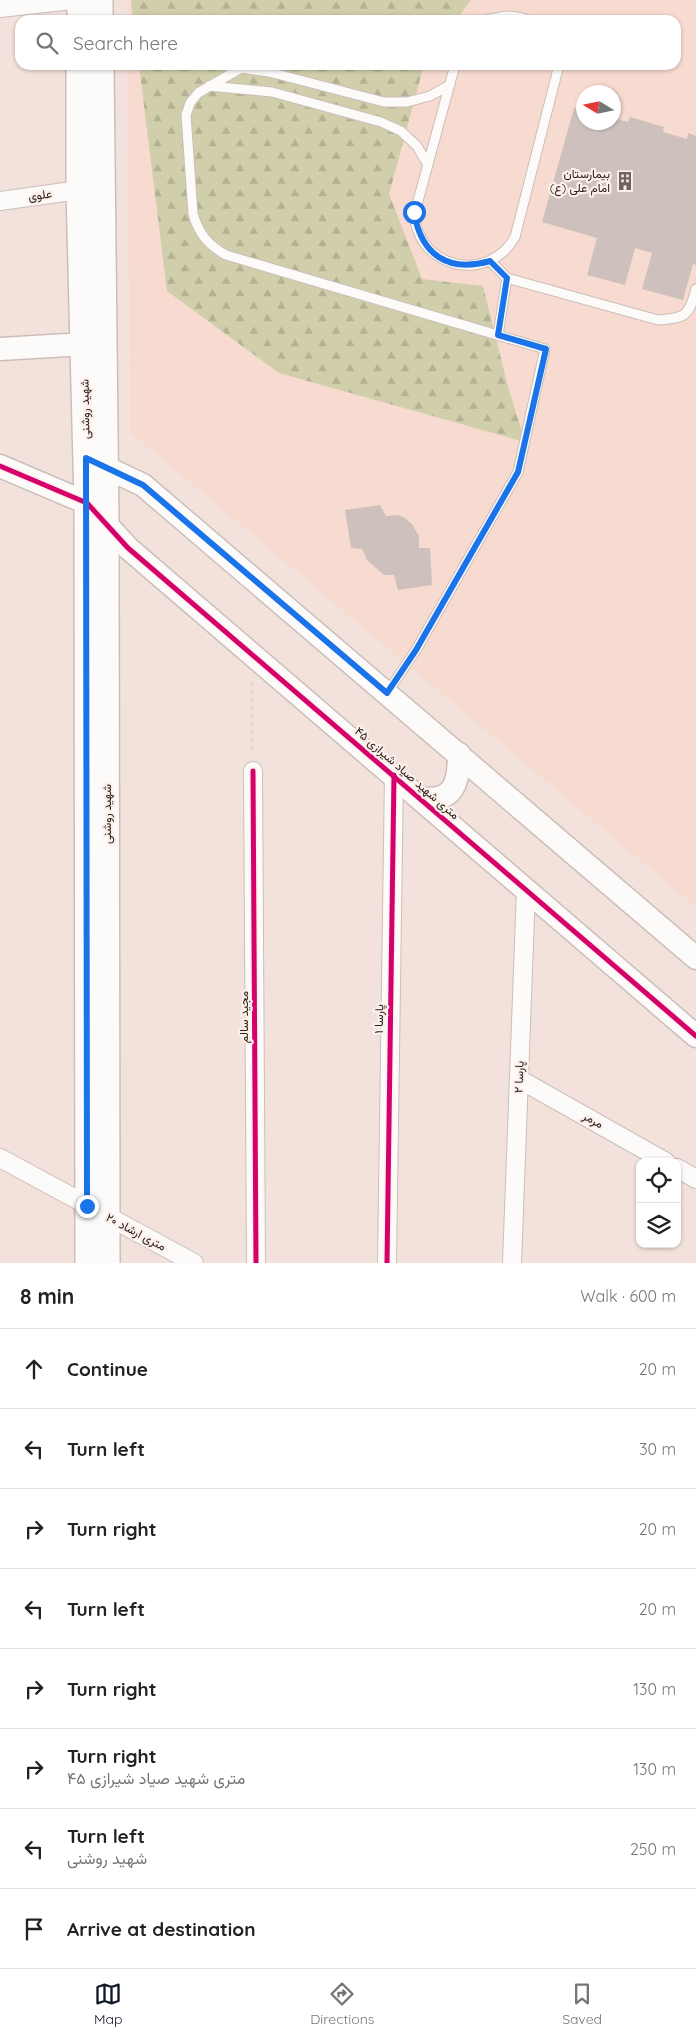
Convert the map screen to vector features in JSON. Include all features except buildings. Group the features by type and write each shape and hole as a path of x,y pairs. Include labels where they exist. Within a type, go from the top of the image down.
{"main road":[{"path":"80,0 80,15"},
{"path":"100,0 100,15"},
{"name":"شهید روشنی","path":"88,1263 97,1211 106,523 96,462 84,344 79,190 90,72"},
{"name":"شهید روشنی","path":"90,72 96,462 87,503 97,1211 107,1263"}],"street":[{"path":"0,8 72,0"},
{"name":"علوی","path":"0,201 79,190"},
{"path":"0,349 84,344"},
{"path":"96,462 143,485 696,958"},
{"path":"0,466 87,503"},
{"name":"۴۵ متری شهید صیاد شیرازی","path":"87,503 128,548 696,1036"},
{"path":"420,798 433,800 440,798 455,786 459,777 459,754"},
{"name":"مجید سالم","path":"253,771 256,1263"},
{"name":"پارسا ۱","path":"387,1263 391,876 394,775"},
{"name":"پارسا ۲","path":"512,1263 526,890"},
{"name":"مرمر","path":"519,1079 659,1158"},
{"name":"۲۰ متری ارشاد","path":"0,1158 194,1263"},
{"path":"681,1170 696,1178"}],"lane":[{"path":"237,70 198,93 190,103 186,115 193,214 197,228 204,239 214,248 226,254 546,349 518,472 416,650 387,693"},
{"path":"255,70 384,102 407,102 430,96 450,85"},
{"path":"454,70 414,212 417,230 425,246 438,258 455,265 473,266 490,261 505,251 515,237 558,70"},
{"path":"208,86 272,92 381,122 401,131 417,146 428,165"},
{"path":"490,261 507,278 658,320 679,319 691,308 696,289"},
{"path":"498,335 507,278"}],"path":[{"path":"252,654 253,771"}],"shaded area":[{"path":"127,0 696,0 696,907 130,432 128,70 681,70 681,15 127,15"}],"green space":[{"path":"131,0 471,0 460,15 132,15"},
{"path":"140,70 423,70 389,194 422,279 483,286 507,383 525,442 279,373 167,291"}],"cycle path":[{"path":"0,466 87,503 128,548 696,1036"},
{"path":"253,771 256,1263"},
{"path":"387,1263 394,775"}],"place":[{"name":"بیمارستان امام علی (ع)","path":"625,181"}],"route":[{"path":"87,1206 86,458 143,485 387,693 416,650 518,472 546,349 498,335 507,278 490,261 473,266 455,265 438,258 425,246 417,230 414,212"}]}
